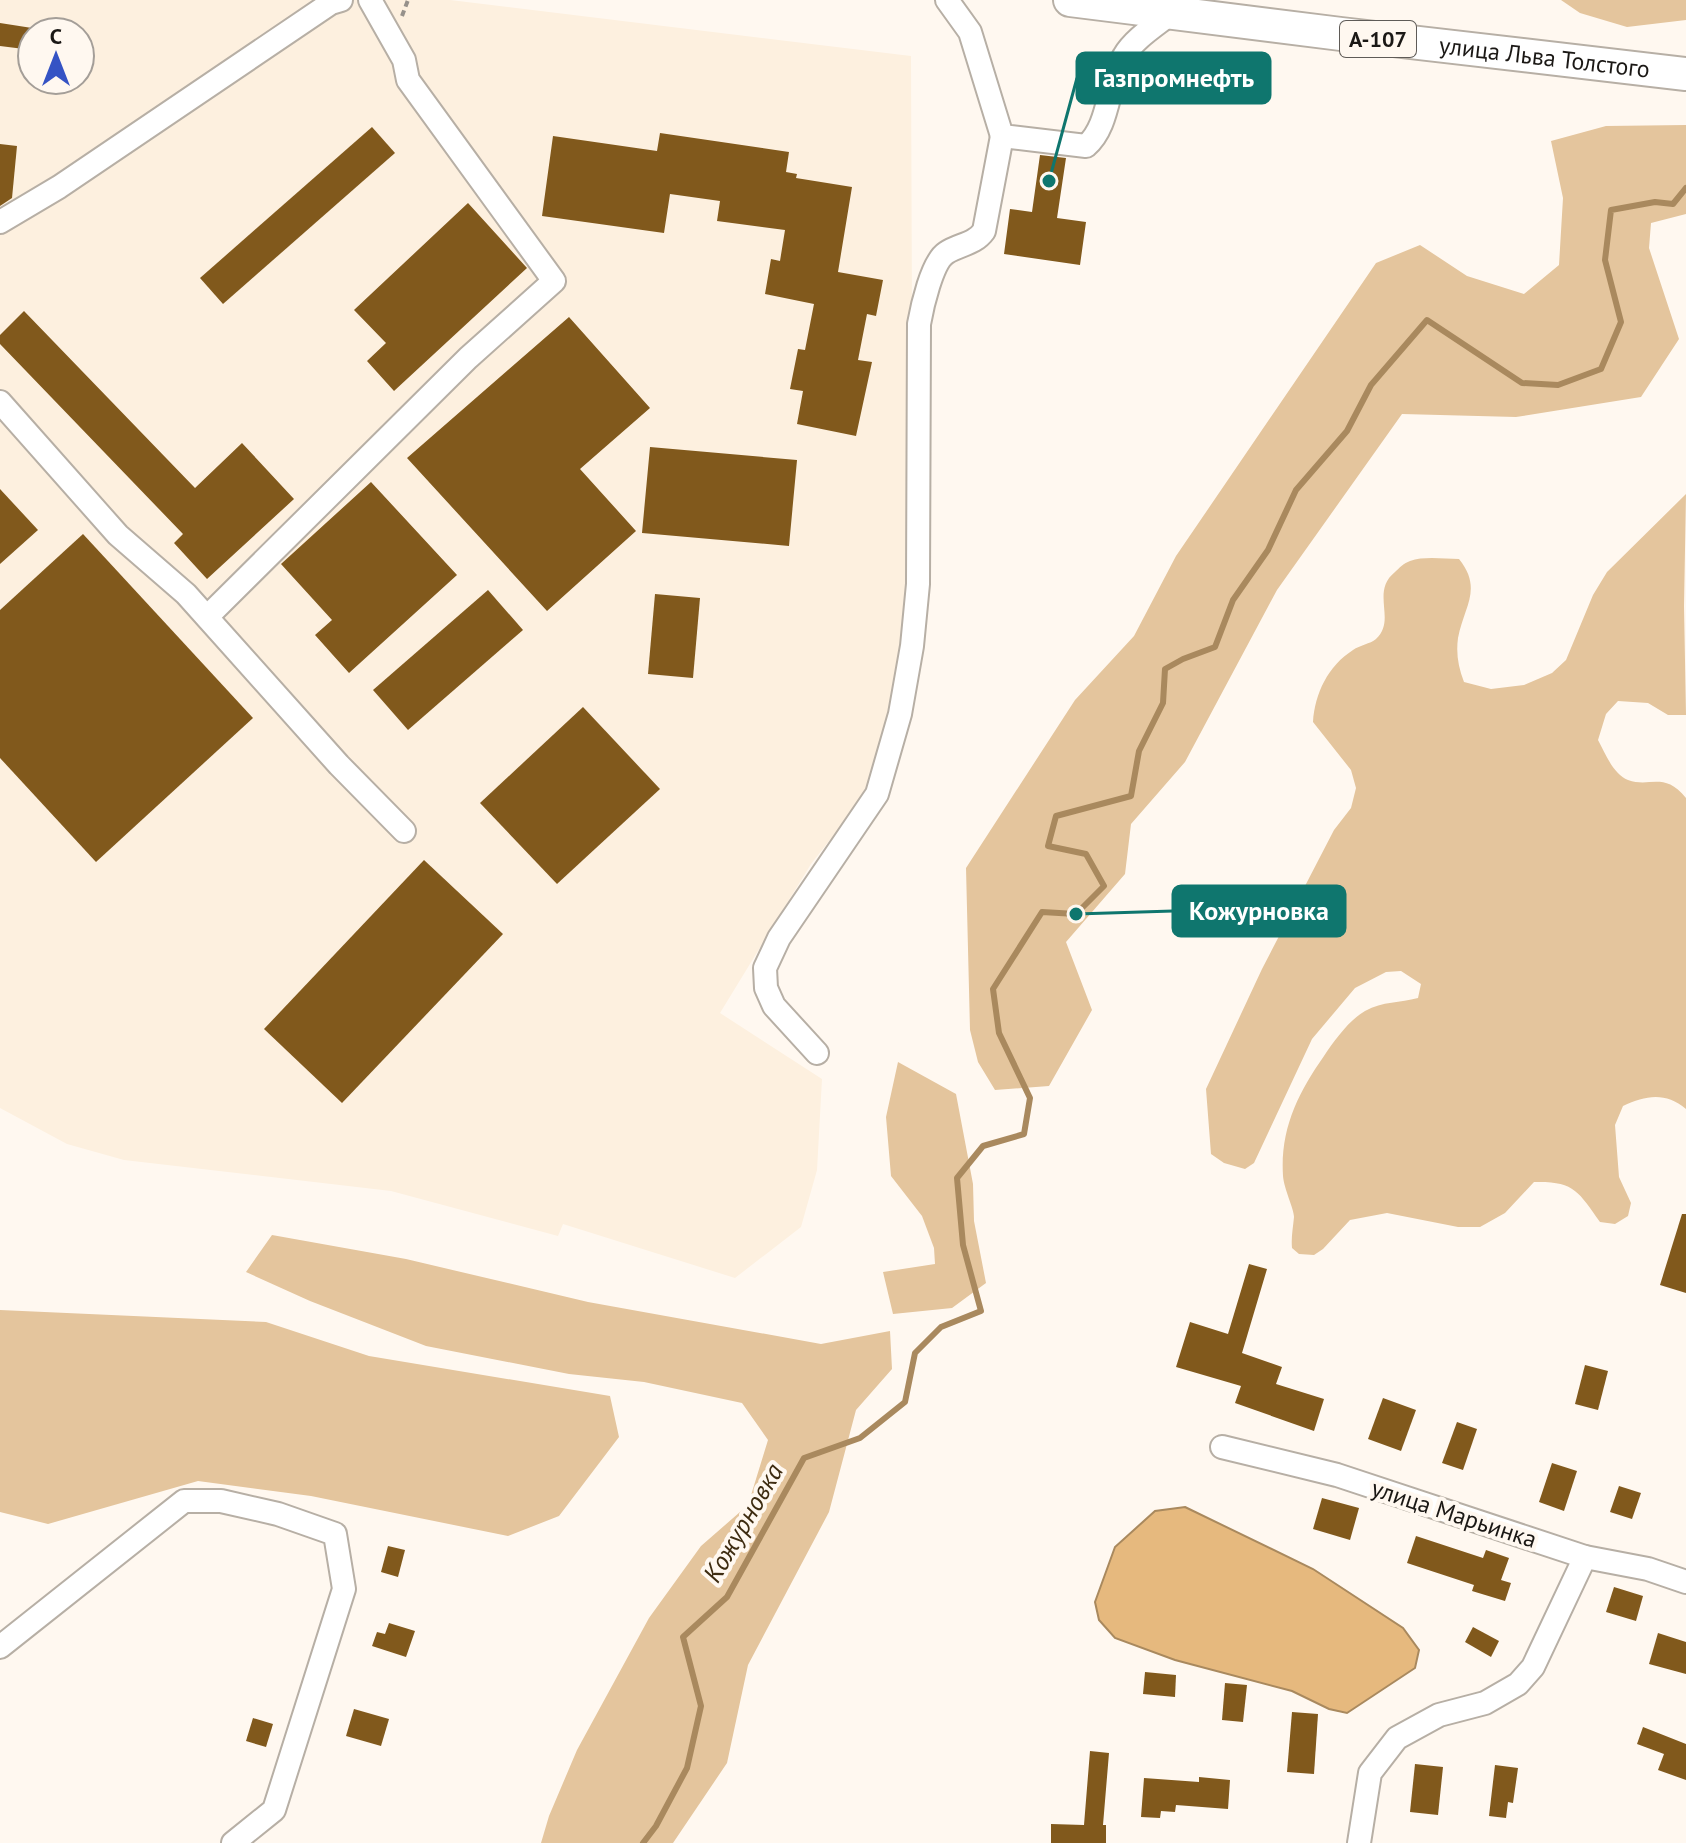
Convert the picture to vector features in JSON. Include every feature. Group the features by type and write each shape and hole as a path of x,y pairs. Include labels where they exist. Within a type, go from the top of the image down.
{"highway":[{"name":"улица Льва Толстого","path":"1070,0 1686,74"}],"street":[{"path":"0,222 59,187 331,3 341,0"},
{"path":"207,617 468,358 554,281 408,80 404,60 370,0"},
{"path":"817,1053 774,1006 766,988 765,968 779,938 877,794 900,714 912,646 918,584 921,308 944,253 978,240 984,231 1002,136 970,32 947,0"},
{"path":"1002,136 1086,146 1096,138 1125,54 1170,14"},
{"path":"0,402 118,535 186,594 339,765 404,831"},
{"name":"улица Марьинка","path":"1222,1447 1337,1475 1585,1557 1648,1569 1686,1582"},
{"path":"0,1647 184,1501 221,1501 278,1514 335,1534 344,1589 274,1810 233,1843"},
{"path":"1359,1843 1370,1773 1397,1738 1439,1715 1485,1703 1518,1684 1533,1667 1585,1557"}],"shaded area":[{"path":"0,0 450,0 911,56 913,584 889,723 869,790 811,864 720,1013 822,1079 817,1170 801,1227 735,1278 563,1224 558,1236 391,1191 124,1160 67,1144 0,1108"},
{"path":"1561,0 1686,0 1686,20 1627,27 1580,13"},
{"path":"1686,125 1686,214 1651,223 1649,248 1679,339 1641,397 1516,417 1402,414 1277,590 1185,762 1131,824 1125,874 1066,942 1092,1010 1049,1086 995,1090 978,1062 970,1030 966,868 1075,700 1134,636 1176,556 1376,263 1420,245 1467,276 1524,294 1559,265 1563,198 1551,141 1606,126"},
{"path":"1686,494 1686,715 1668,715 1648,703 1618,701 1606,714 1598,740 1610,763 1623,777 1636,782 1671,785 1686,798 1686,1109 1671,1100 1656,1097 1623,1106 1615,1125 1619,1177 1631,1203 1628,1216 1615,1224 1600,1222 1580,1195 1567,1186 1534,1182 1505,1213 1480,1227 1458,1227 1387,1213 1350,1220 1314,1255 1299,1254 1292,1248 1294,1217 1284,1181 1283,1159 1288,1127 1299,1098 1328,1050 1353,1020 1378,1005 1418,998 1421,984 1401,971 1386,972 1355,988 1312,1039 1254,1163 1245,1169 1224,1163 1211,1154 1206,1089 1262,969 1334,830 1351,808 1356,788 1351,770 1313,722 1324,681 1344,656 1374,641 1382,631 1384,588 1388,580 1406,563 1428,558 1459,559 1470,580 1470,598 1457,644 1464,682 1491,689 1524,685 1552,673 1566,660 1593,595 1607,572"},
{"path":"898,1062 956,1094 973,1184 974,1221 986,1283 952,1308 893,1314 883,1272 935,1264 934,1248 922,1216 891,1176 886,1117"},
{"path":"272,1235 406,1259 588,1302 821,1344 890,1331 892,1369 856,1410 829,1512 748,1665 727,1763 673,1843 541,1843 577,1750 649,1618 701,1546 748,1505 768,1440 742,1403 644,1382 569,1374 426,1346 310,1301 246,1272"},
{"path":"0,1310 266,1322 369,1356 610,1396 619,1437 559,1516 508,1536 311,1496 198,1481 48,1524 0,1512"},
{"path":"1185,1507 1313,1569 1403,1628 1419,1650 1415,1668 1347,1713 1329,1709 1292,1691 1175,1660 1115,1638 1099,1620 1095,1602 1115,1547 1155,1511"}],"building":[{"path":"0,23 16,26 16,48 0,46"},
{"path":"372,127 395,153 223,304 200,278"},
{"path":"660,133 789,152 786,172 797,174 796,178 852,187 838,272 883,280 876,316 867,314 858,360 872,362 856,436 797,424 803,391 790,389 798,349 805,350 814,304 765,294 771,259 780,261 785,230 717,221 720,201 670,194 664,233 542,216 553,136 657,151"},
{"path":"0,144 17,146 12,198 0,206"},
{"path":"1040,155 1066,158 1057,218 1086,222 1080,265 1004,254 1010,209 1032,212"},
{"path":"468,203 527,268 394,391 367,361 386,343 354,310"},
{"path":"24,311 195,488 242,443 294,499 207,579 174,543 183,534 0,344 0,335"},
{"path":"569,317 650,408 580,469 636,531 547,611 407,458"},
{"path":"650,447 797,460 789,546 642,533"},
{"path":"371,482 457,575 349,673 315,635 332,620 281,564"},
{"path":"0,489 38,530 0,564"},
{"path":"83,534 253,718 96,862 0,758 0,610"},
{"path":"488,590 523,630 408,730 373,690"},
{"path":"655,594 700,598 693,678 648,674"},
{"path":"583,707 660,789 557,884 480,803"},
{"path":"424,860 503,934 342,1103 264,1029"},
{"path":"1682,1214 1686,1214 1686,1293 1660,1285"},
{"path":"1249,1264 1267,1269 1242,1353 1282,1367 1276,1384 1324,1399 1314,1431 1235,1403 1241,1386 1176,1367 1190,1322 1228,1334"},
{"path":"1585,1365 1608,1371 1598,1410 1575,1404"},
{"path":"1383,1398 1416,1410 1401,1451 1368,1439"},
{"path":"1457,1422 1477,1429 1463,1470 1442,1463"},
{"path":"1552,1463 1577,1471 1564,1511 1539,1502"},
{"path":"1619,1486 1641,1493 1632,1519 1610,1512"},
{"path":"1322,1498 1359,1508 1350,1540 1313,1529"},
{"path":"1416,1536 1483,1558 1486,1550 1509,1558 1501,1580 1511,1583 1505,1601 1472,1591 1474,1585 1407,1563"},
{"path":"388,1546 405,1550 398,1577 381,1572"},
{"path":"1614,1587 1643,1596 1636,1621 1606,1612"},
{"path":"389,1623 415,1631 406,1657 372,1646 377,1632 385,1634"},
{"path":"1473,1627 1499,1641 1491,1657 1465,1642"},
{"path":"1658,1633 1686,1642 1686,1674 1649,1664"},
{"path":"1145,1672 1176,1675 1175,1697 1143,1694"},
{"path":"1225,1683 1247,1685 1243,1722 1222,1720"},
{"path":"354,1709 389,1719 381,1746 346,1736"},
{"path":"1292,1712 1318,1714 1314,1774 1287,1772"},
{"path":"253,1718 273,1724 266,1747 246,1741"},
{"path":"1643,1727 1686,1744 1686,1780 1658,1770 1664,1754 1637,1744"},
{"path":"1090,1751 1109,1753 1103,1825 1106,1825 1106,1843 1051,1843 1051,1824 1084,1825"},
{"path":"1415,1764 1443,1767 1438,1815 1410,1812"},
{"path":"1495,1765 1518,1768 1513,1803 1508,1802 1506,1818 1489,1816"},
{"path":"1199,1777 1230,1780 1228,1809 1176,1805 1175,1812 1161,1811 1160,1818 1141,1817 1144,1778 1199,1782"}],"waterway":[{"name":"Кожурновка","path":"643,1843 656,1826 687,1768 701,1706 683,1637 727,1597 804,1458 860,1438 905,1402 915,1353 941,1327 981,1311 963,1245 957,1178 983,1146 1024,1134 1030,1098 999,1033 993,989 1042,912 1076,914 1104,886 1086,854 1048,846 1056,816 1131,796 1139,751 1163,703 1165,669 1215,647 1233,600 1268,550 1296,490 1347,431 1371,385 1427,320 1522,383 1558,385 1601,369 1621,322 1605,260 1611,210 1655,202 1673,204 1686,188"}],"place":[{"name":"Газпромнефть","path":"1049,181"},
{"name":"Кожурновка","path":"1076,914"}]}
